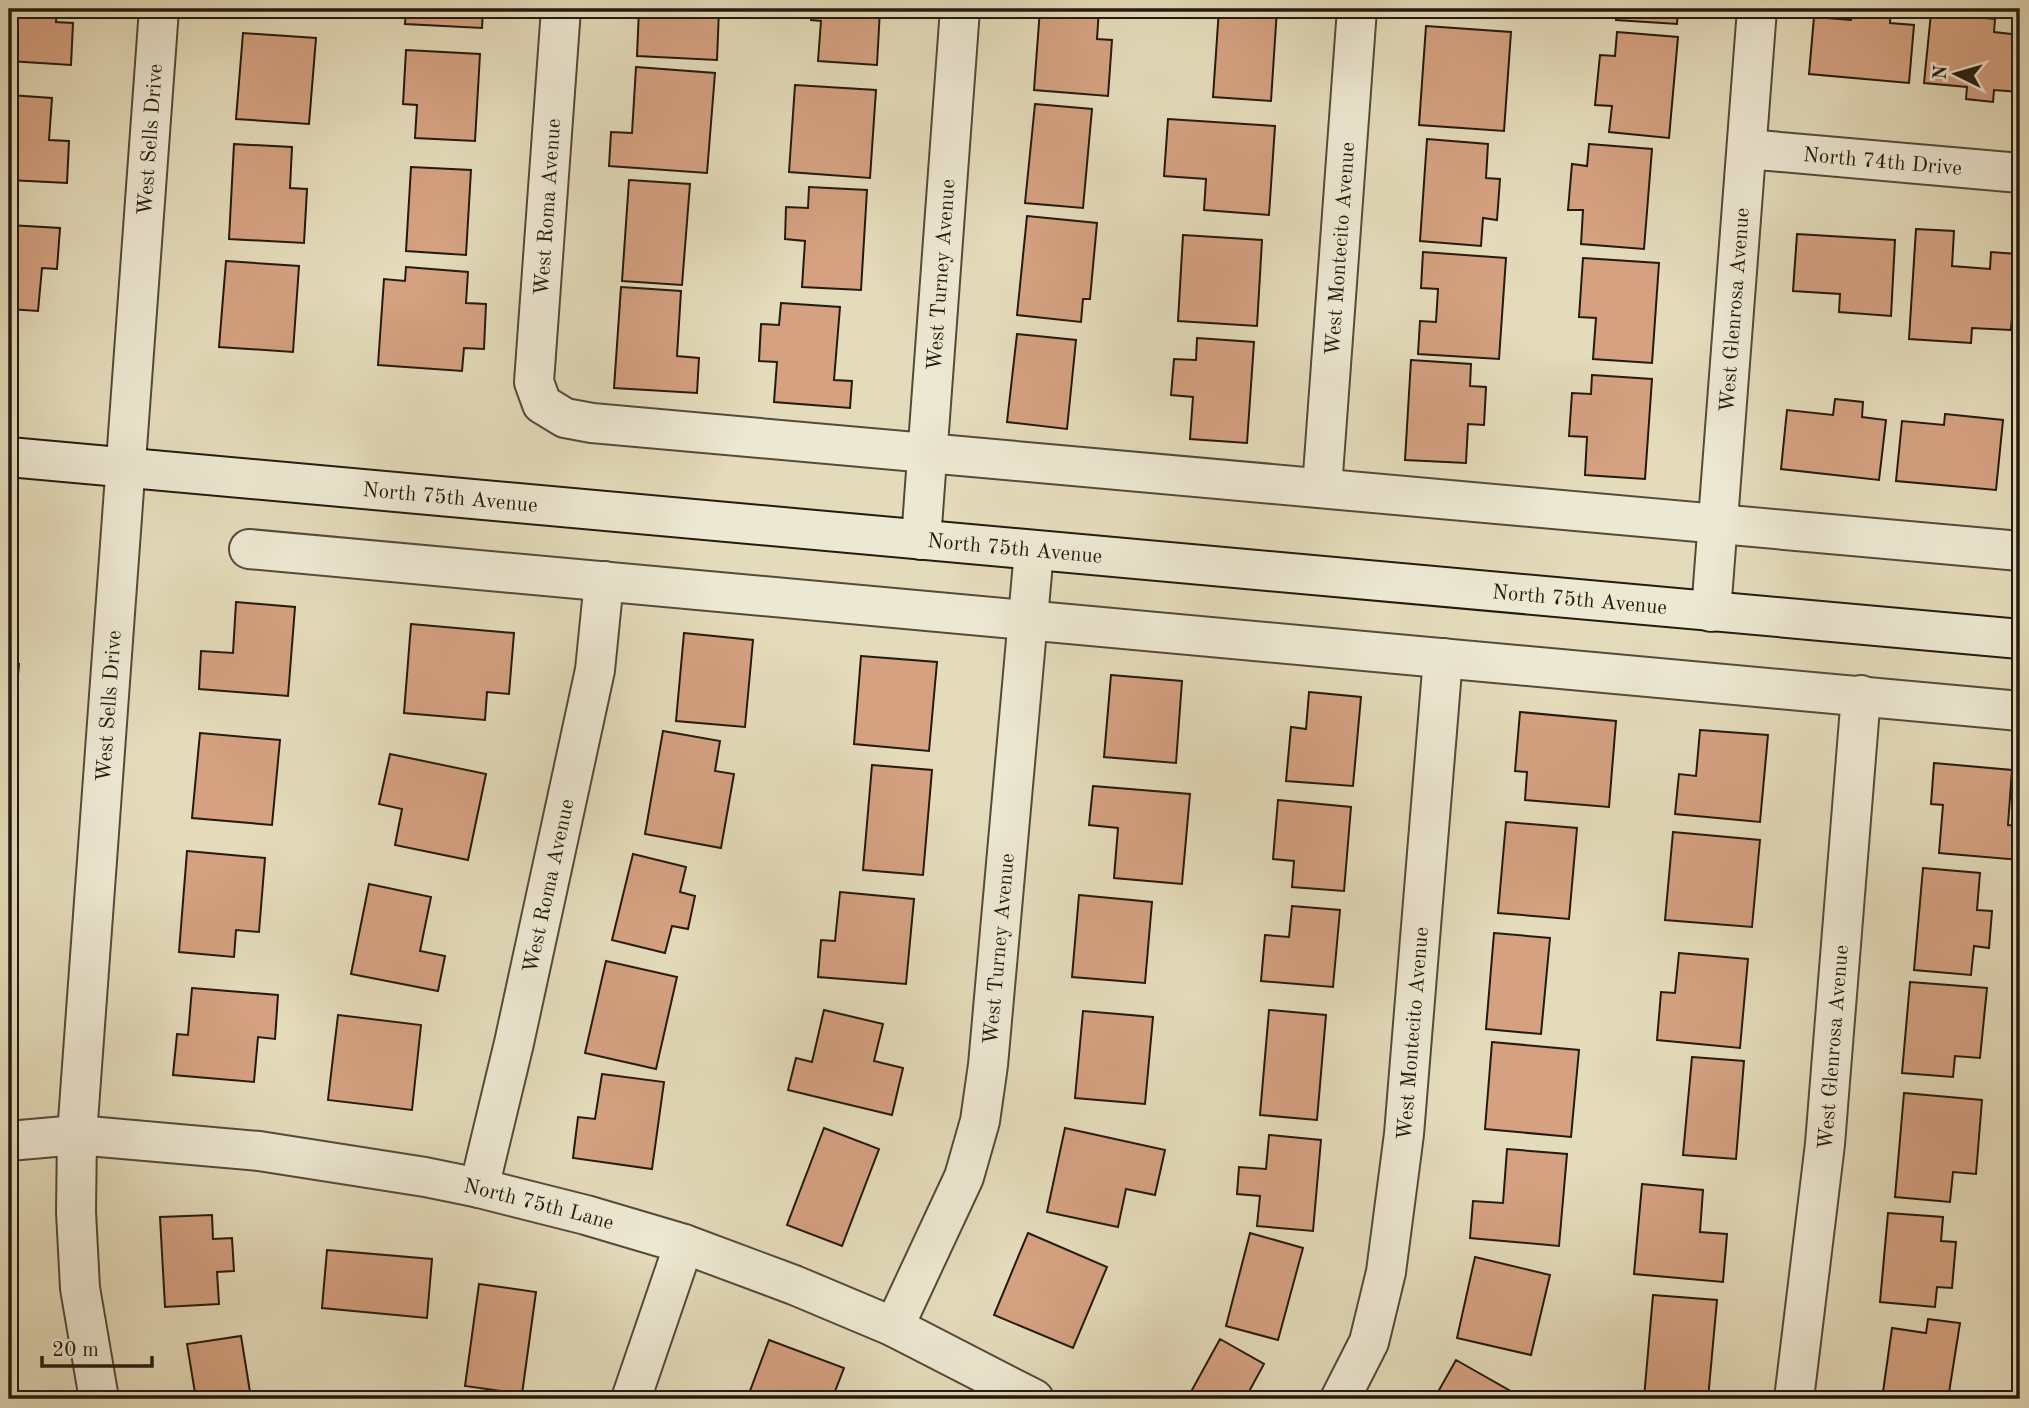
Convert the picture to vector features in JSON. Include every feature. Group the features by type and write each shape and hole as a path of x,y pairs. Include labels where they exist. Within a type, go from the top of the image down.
{"street":[{"name":"West Sells Drive","path":"99,1399 80,1288 76,1212 77,1135 159,9"},
{"name":"West Roma Avenue","path":"561,9 534,382 542,404 565,418 592,423 928,452"},
{"name":"West Turney Avenue","path":"922,540 960,9"},
{"name":"West Montecito Avenue","path":"1322,488 1357,9"},
{"name":"West Glenrosa Avenue","path":"1711,612 1757,9"},
{"name":"North 74th Drive","path":"1747,149 2020,173"},
{"path":"928,452 2020,551"},
{"name":"North 75th Avenue","path":"9,457 2020,639"},
{"path":"248,550 2020,711"},
{"name":"West Turney Avenue","path":"894,1327 964,1177 980,1121 988,1065 1034,551"},
{"name":"West Roma Avenue","path":"479,1188 514,1043 592,682 604,581"},
{"name":"West Montecito Avenue","path":"1340,1399 1369,1342 1387,1272 1404,1134 1443,658"},
{"name":"West Glenrosa Avenue","path":"1794,1399 1825,1144 1861,695"},
{"name":"North 75th Lane","path":"9,1141 77,1135 259,1151 479,1188 586,1215 684,1244 794,1285 894,1327 1034,1399"},
{"path":"631,1399 684,1244"}],"building":[{"path":"9,9 57,9 56,22 73,23 71,65 9,61"},
{"path":"243,9 309,9 308,18 243,13"},
{"path":"406,9 483,9 482,28 405,24"},
{"path":"639,9 719,9 717,60 637,56"},
{"path":"812,9 880,9 877,65 818,61 821,21 811,20"},
{"path":"1040,9 1099,9 1097,39 1112,40 1108,96 1034,90"},
{"path":"1219,9 1277,9 1271,101 1213,97"},
{"path":"1617,9 1678,9 1677,24 1616,20"},
{"path":"1853,9 1891,9 1890,23 1914,25 1909,83 1809,74 1814,17 1851,20"},
{"path":"1931,13 1995,19 1994,32 2020,35 2020,92 1994,90 1993,102 1966,99 1967,87 1924,83"},
{"path":"1426,26 1511,32 1504,131 1419,125"},
{"path":"1617,32 1678,37 1669,138 1609,132 1612,106 1595,105 1600,55 1615,56"},
{"path":"243,33 316,38 309,124 236,119"},
{"path":"406,50 480,54 475,141 415,138 417,105 403,104"},
{"path":"636,67 715,73 707,173 609,166 611,132 632,133"},
{"path":"795,85 876,90 870,178 789,172"},
{"path":"9,95 52,98 49,140 69,141 67,183 9,180"},
{"path":"1035,104 1092,109 1083,208 1025,203"},
{"path":"1168,119 1275,126 1269,215 1204,210 1206,179 1164,176"},
{"path":"1427,139 1488,144 1486,178 1500,179 1497,220 1483,218 1481,246 1420,241"},
{"path":"234,144 292,147 290,188 307,189 304,243 229,239"},
{"path":"1589,144 1652,149 1644,249 1581,244 1583,210 1568,210 1572,164 1587,166"},
{"path":"411,167 471,170 466,255 406,251"},
{"path":"629,180 690,184 682,285 622,281"},
{"path":"809,187 867,190 861,290 802,287 805,241 785,239 786,207 808,208"},
{"path":"1027,216 1097,223 1090,299 1083,299 1081,322 1017,315"},
{"path":"9,225 60,228 57,269 42,268 38,311 9,309"},
{"path":"1916,229 1954,231 1952,266 1990,269 1991,252 2017,254 2011,330 1972,328 1971,343 1909,339"},
{"path":"1797,234 1895,240 1891,316 1839,312 1840,294 1793,291"},
{"path":"1183,235 1262,240 1257,326 1178,321"},
{"path":"1423,252 1506,258 1499,359 1418,354 1420,321 1436,322 1438,289 1421,288"},
{"path":"1583,258 1659,263 1652,363 1593,359 1596,318 1579,317"},
{"path":"226,261 299,266 293,352 219,347"},
{"path":"406,267 468,272 466,303 486,304 484,349 464,348 462,371 378,365 384,279 405,281"},
{"path":"621,287 681,291 677,356 699,358 697,393 614,388"},
{"path":"781,303 840,307 834,380 852,381 850,408 774,402 777,362 759,361 761,324 779,325"},
{"path":"1017,334 1076,340 1067,429 1007,422"},
{"path":"1197,338 1254,342 1247,443 1190,439 1193,397 1171,395 1174,359 1196,360"},
{"path":"1411,360 1471,364 1470,386 1486,387 1484,425 1468,424 1466,463 1405,460"},
{"path":"1592,375 1652,379 1645,479 1585,475 1587,437 1569,436 1572,393 1591,394"},
{"path":"1835,399 1863,402 1862,417 1886,420 1879,480 1781,469 1787,410 1833,415"},
{"path":"1945,414 2003,420 1996,490 1896,481 1902,421 1944,425"},
{"path":"236,602 295,607 288,696 199,689 201,651 233,653"},
{"path":"411,624 514,633 509,694 487,692 485,720 404,713"},
{"path":"684,633 753,640 745,727 676,721"},
{"path":"861,656 937,662 929,751 854,744"},
{"path":"9,663 19,664 16,697 9,696"},
{"path":"1111,675 1182,681 1176,763 1104,757"},
{"path":"1309,692 1361,697 1353,786 1286,781 1291,727 1306,729"},
{"path":"1520,712 1616,721 1609,807 1525,800 1527,772 1515,771"},
{"path":"1700,730 1768,735 1760,822 1675,814 1679,774 1696,776"},
{"path":"663,731 720,741 715,771 734,774 721,848 645,834"},
{"path":"200,733 280,740 272,825 192,818"},
{"path":"9,738 14,738 10,785 9,785"},
{"path":"390,754 486,774 468,860 395,845 402,809 379,804"},
{"path":"1934,763 2012,770 2008,825 2020,826 2020,860 1939,853 1943,805 1931,804"},
{"path":"872,765 932,770 923,875 863,870"},
{"path":"1093,786 1190,794 1182,884 1114,878 1118,828 1089,825"},
{"path":"1278,800 1351,807 1344,891 1292,887 1294,861 1273,859"},
{"path":"1506,822 1577,828 1569,919 1498,913"},
{"path":"1673,832 1760,840 1752,927 1665,920"},
{"path":"187,851 265,858 259,932 236,930 234,957 179,952"},
{"path":"633,854 686,867 680,892 695,896 688,929 672,926 665,953 612,940"},
{"path":"1923,868 1980,873 1977,910 1992,911 1989,948 1974,946 1971,975 1914,970"},
{"path":"369,884 431,897 420,951 445,956 438,991 351,974"},
{"path":"840,892 914,899 906,984 818,977 821,940 835,941"},
{"path":"1079,895 1152,902 1145,983 1072,977"},
{"path":"1292,906 1340,910 1333,987 1261,981 1265,935 1289,937"},
{"path":"1494,933 1550,938 1541,1034 1486,1029"},
{"path":"1679,953 1748,959 1740,1048 1657,1040 1661,992 1675,993"},
{"path":"606,961 677,977 656,1069 585,1053"},
{"path":"1910,982 1987,988 1980,1058 1955,1056 1953,1077 1902,1073"},
{"path":"192,988 278,995 275,1039 258,1037 254,1082 173,1075 177,1034 188,1035"},
{"path":"824,1010 883,1024 874,1061 903,1068 892,1115 788,1090 796,1058 812,1062"},
{"path":"1269,1010 1326,1015 1317,1120 1260,1115"},
{"path":"1083,1011 1153,1017 1145,1104 1075,1098"},
{"path":"338,1015 421,1025 412,1110 328,1100"},
{"path":"1492,1042 1579,1050 1571,1137 1485,1129"},
{"path":"1692,1057 1744,1061 1736,1159 1683,1155"},
{"path":"602,1074 664,1082 652,1169 573,1158 578,1117 595,1119"},
{"path":"1904,1093 1982,1100 1976,1174 1953,1172 1950,1202 1895,1197"},
{"path":"824,1128 879,1149 842,1246 787,1225"},
{"path":"1065,1128 1165,1150 1155,1195 1126,1189 1118,1227 1047,1212"},
{"path":"1269,1135 1321,1140 1313,1231 1257,1226 1260,1196 1237,1194 1239,1167 1266,1169"},
{"path":"1507,1149 1567,1154 1559,1246 1470,1238 1473,1201 1503,1203"},
{"path":"1642,1184 1703,1190 1700,1232 1727,1234 1723,1282 1634,1274"},
{"path":"1888,1213 1943,1217 1941,1241 1956,1242 1952,1288 1937,1287 1935,1307 1880,1302"},
{"path":"212,1215 213,1239 232,1238 234,1271 217,1272 219,1304 165,1307 160,1217"},
{"path":"1028,1233 1107,1267 1073,1348 994,1315"},
{"path":"1250,1233 1303,1248 1278,1340 1226,1326"},
{"path":"327,1250 432,1259 427,1318 322,1308"},
{"path":"1475,1257 1550,1275 1531,1355 1457,1338"},
{"path":"479,1284 536,1292 522,1394 465,1386"},
{"path":"1653,1295 1717,1300 1708,1399 1644,1398"},
{"path":"1928,1319 1960,1323 1948,1399 1882,1399 1892,1328 1926,1333"},
{"path":"241,1336 250,1392 255,1392 256,1399 196,1399 187,1344"},
{"path":"1220,1339 1264,1364 1245,1399 1187,1399"},
{"path":"769,1340 844,1368 832,1399 747,1399"},
{"path":"1456,1360 1521,1397 1520,1399 1434,1399"}]}
